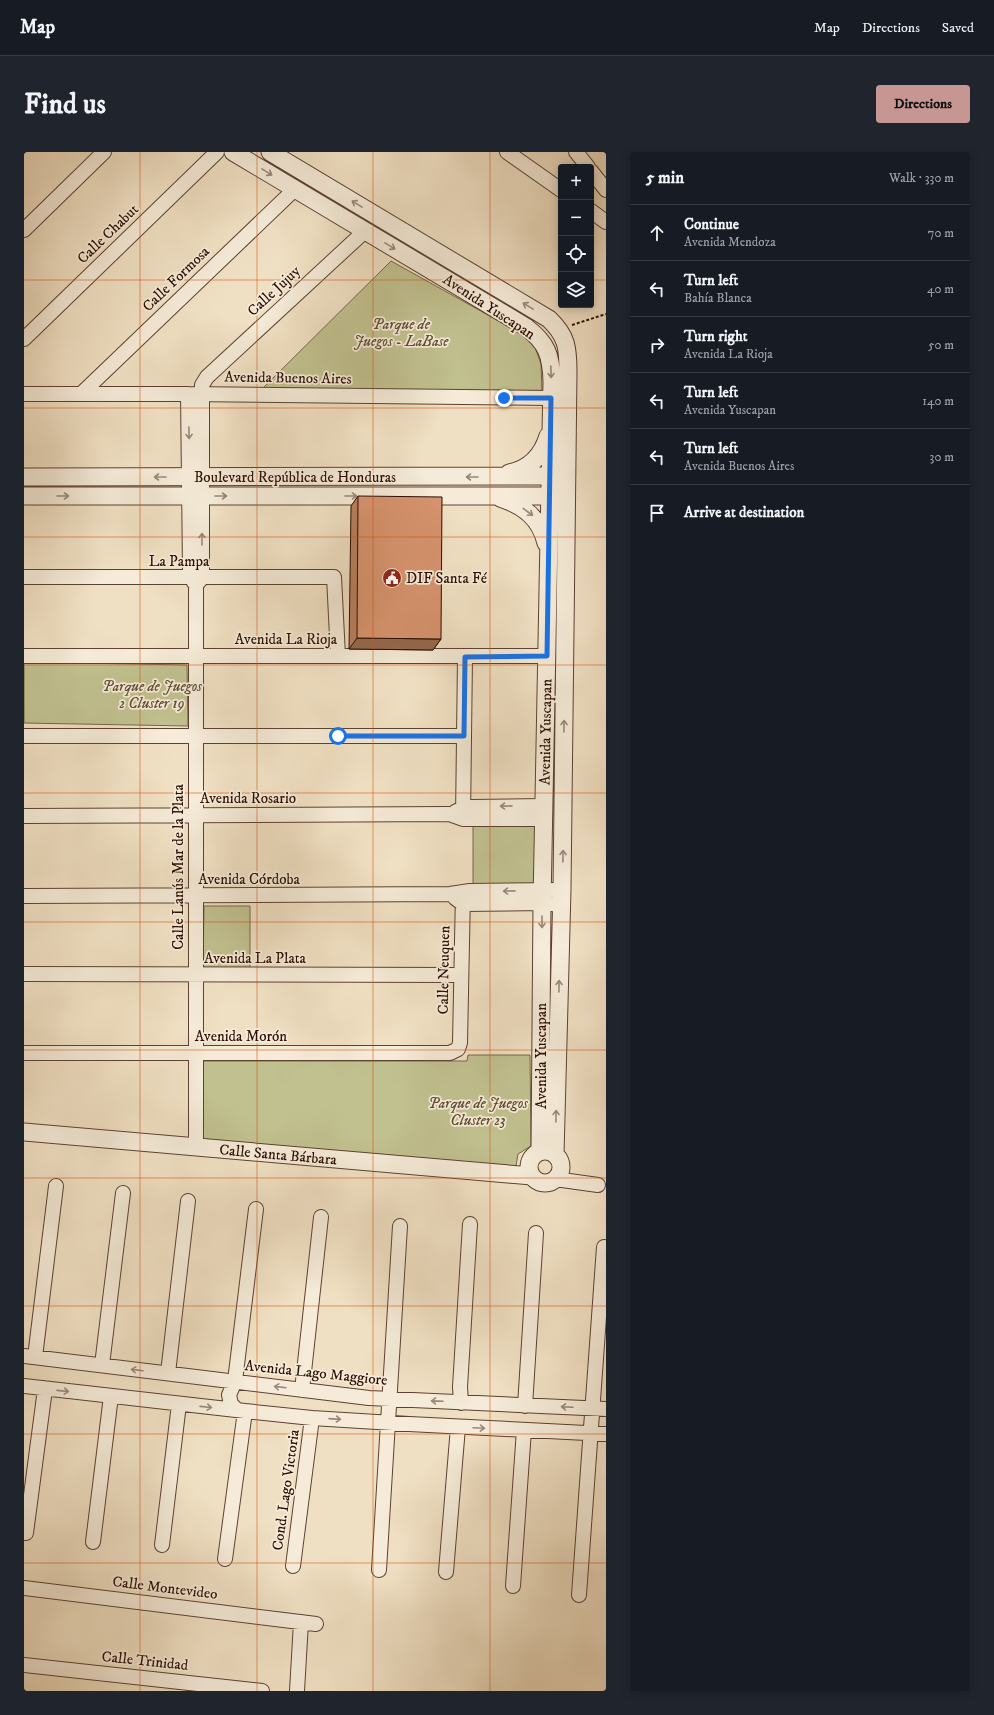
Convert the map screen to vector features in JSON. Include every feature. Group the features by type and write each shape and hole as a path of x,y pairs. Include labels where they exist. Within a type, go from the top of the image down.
{"street":[{"path":"24,230 104,152"},
{"name":"Calle Chabut","path":"24,340 217,152"},
{"name":"Avenida Yuscapan","path":"233,152 526,327 538,337 547,350 551,366 551,429 558,476"},
{"name":"Avenida Yuscapan","path":"270,152 549,319 560,329 566,342 568,356 558,476 562,898 548,1154"},
{"path":"507,152 558,188"},
{"path":"576,152 586,164"},
{"path":"594,175 606,190"},
{"name":"Calle Formosa","path":"82,394 295,189"},
{"path":"594,214 606,222"},
{"name":"Calle Jujuy","path":"206,377 365,231"},
{"name":"Calle Lanús Mar de la Plata","path":"196,1148 195,394 206,377"},
{"name":"Avenida Buenos Aires","path":"24,394 195,394 551,398"},
{"path":"492,477 518,472 530,466 540,457 545,448 551,429"},
{"name":"Boulevard República de Honduras","path":"24,477 558,476"},
{"name":"Boulevard República de Honduras","path":"24,496 558,496"},
{"path":"493,496 513,502 530,513 537,520 544,533 549,556"},
{"name":"Avenida Yuscapan","path":"548,1154 542,897 545,812 549,556 558,496"},
{"name":"La Pampa","path":"24,577 196,580 334,577 338,656"},
{"name":"Avenida La Rioja","path":"24,656 547,656"},
{"path":"463,814 465,657"},
{"path":"24,736 464,736"},
{"name":"Avenida Rosario","path":"24,816 463,814 545,812"},
{"name":"Avenida Córdoba","path":"24,896 562,898"},
{"name":"Calle Neuquen","path":"458,1049 460,1043 462,975 459,897"},
{"name":"Avenida La Plata","path":"24,974 462,975"},
{"name":"Avenida Morón","path":"24,1053 450,1053 458,1049"},
{"name":"Calle Santa Bárbara","path":"24,1132 532,1176"},
{"path":"536,1154 548,1154 560,1164 560,1170 555,1179 551,1182 540,1182 532,1176 529,1162 536,1154"},
{"path":"555,1179 598,1185"},
{"path":"30,1357 56,1186"},
{"path":"102,1365 123,1194"},
{"path":"168,1373 188,1201"},
{"path":"241,1411 231,1404 228,1395 235,1382 256,1209"},
{"path":"302,1390 321,1217"},
{"path":"461,1402 460,1387 470,1224"},
{"path":"379,1570 400,1226"},
{"path":"525,1406 536,1233"},
{"path":"579,1595 591,1432 600,1409 604,1247"},
{"name":"Avenida Lago Maggiore","path":"30,1357 302,1390 390,1399 600,1409"},
{"path":"24,1386 312,1418 606,1434"},
{"path":"26,1532 45,1389"},
{"path":"94,1542 111,1396"},
{"path":"162,1545 179,1404"},
{"path":"225,1559 241,1411"},
{"name":"Cond. Lago Victoria","path":"293,1566 312,1418"},
{"path":"446,1572 458,1426"},
{"path":"513,1586 524,1430"},
{"name":"Calle Montevideo","path":"24,1588 316,1624"},
{"path":"297,1691 301,1622"},
{"name":"Calle Trinidad","path":"24,1664 262,1691"}],"path":[{"path":"560,329 606,314"}],"green space":[{"name":"Parque de Juegos - LaBase","path":"391,261 522,334 535,347 541,364 542,392 263,388"},
{"name":"Parque de Juegos 2 Cluster 19","path":"24,662 187,665 188,726 24,723"},
{"path":"473,826 536,826 536,886 473,886"},
{"path":"204,906 250,906 250,970 203,970"},
{"name":"Parque de Juegos Cluster 23","path":"468,1055 530,1055 531,1146 518,1154 516,1166 203,1144 202,1061 467,1061"}],"building":[{"name":"DIF Santa Fé","path":"358,496 442,497 441,639 357,638"}],"place":[{"name":"DIF Santa Fé","path":"392,578"}],"route":[{"path":"338,736 464,736 465,657 547,656 551,398 504,398"}]}
